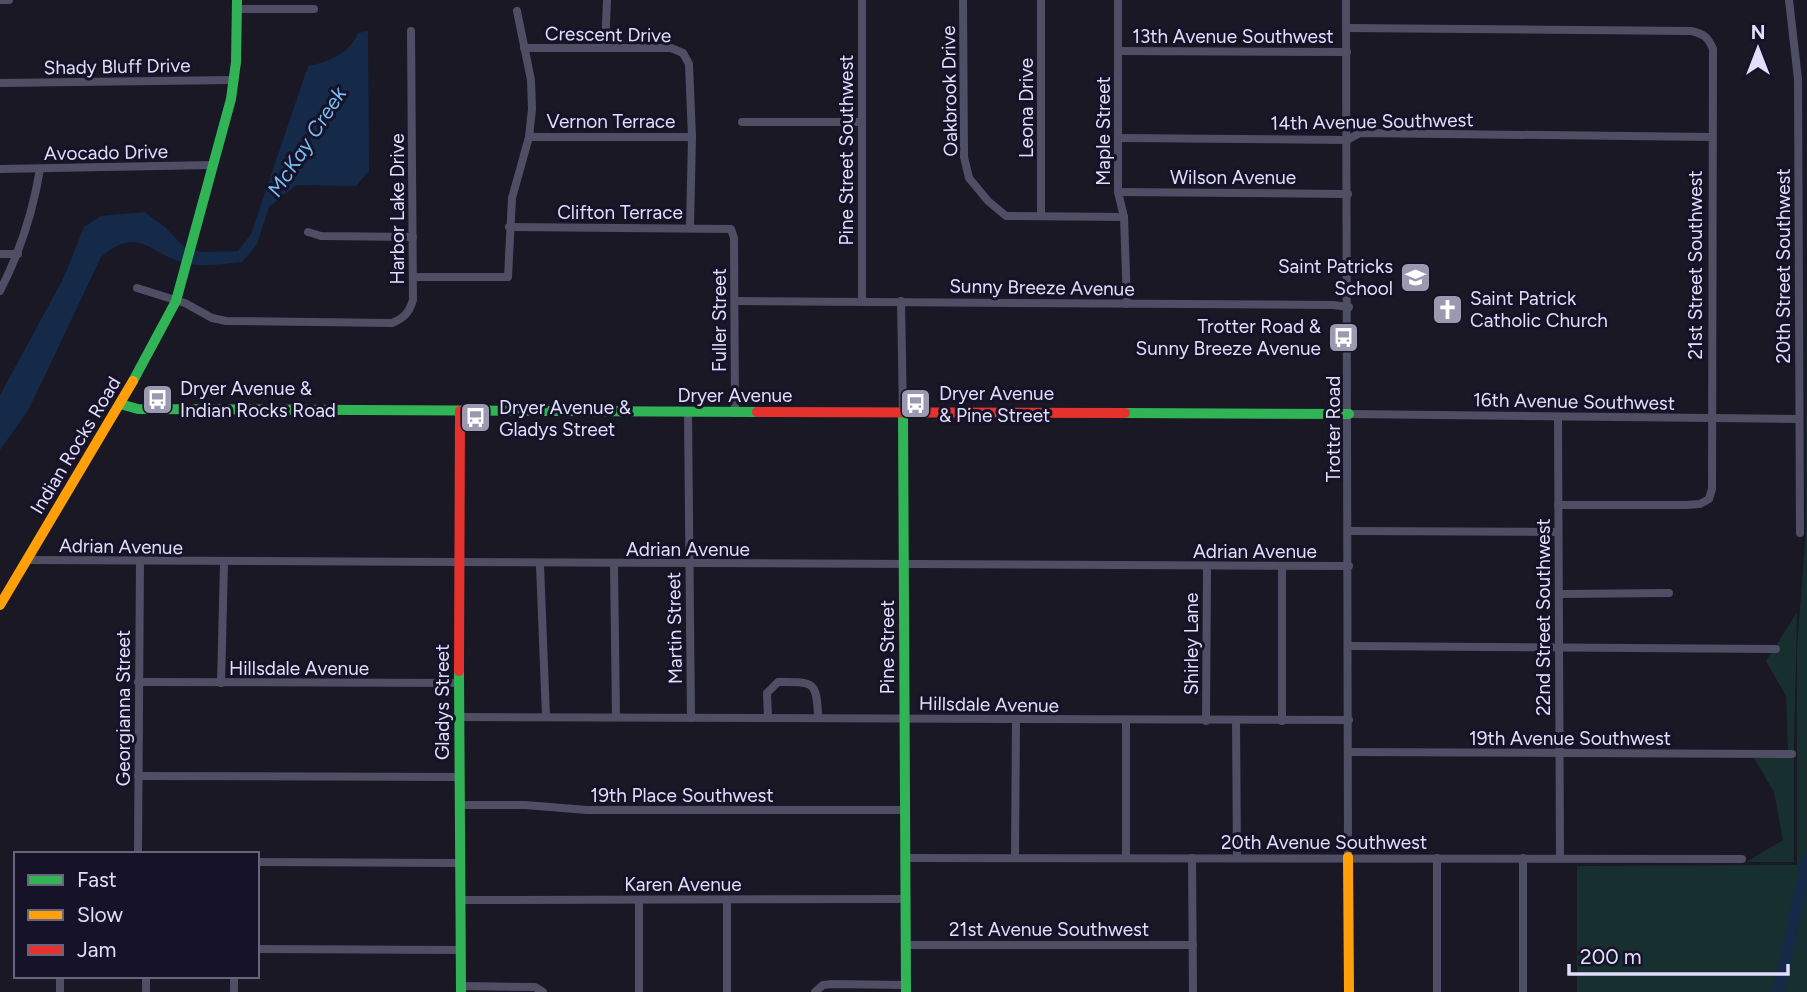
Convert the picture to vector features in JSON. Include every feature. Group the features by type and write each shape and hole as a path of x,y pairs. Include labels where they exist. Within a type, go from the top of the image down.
{"street":[{"path":"0,0 9,0"},
{"path":"605,47 607,0"},
{"name":"Pine Street Southwest","path":"862,0 862,301"},
{"name":"Oakbrook Drive","path":"963,0 964,157 969,178 988,201 1006,216 1124,217"},
{"name":"Leona Drive","path":"1041,0 1041,216"},
{"name":"Maple Street","path":"1118,0 1118,192 1124,217 1127,304"},
{"name":"Trotter Road","path":"1346,0 1349,307 1348,857"},
{"name":"20th Street Southwest","path":"1789,0 1798,79 1800,533"},
{"path":"237,5 314,9"},
{"name":"Indian Rocks Road","path":"0,605 120,404 176,301 214,165 233,80 237,5"},
{"path":"412,277 508,277 512,198 530,137 531,80 517,11"},
{"name":"13th Avenue Southwest","path":"1347,28 1691,31 1704,34"},
{"name":"Harbor Lake Drive","path":"176,301 226,321 391,323 410,310 413,237 411,31"},
{"name":"21st Street Southwest","path":"1558,505 1686,505 1700,504 1709,499 1712,489 1713,49 1704,34"},
{"name":"Crescent Drive","path":"524,48 671,48 683,53 689,64 692,137 690,227"},
{"name":"13th Avenue Southwest","path":"1118,51 1347,52"},
{"name":"Shady Bluff Drive","path":"0,83 233,80"},
{"path":"742,122 861,122"},
{"name":"14th Avenue Southwest","path":"1118,138 1348,140 1360,133 1712,137"},
{"name":"Vernon Terrace","path":"530,137 692,137"},
{"name":"Avocado Drive","path":"0,169 214,165"},
{"path":"0,291 18,254 34,205 40,169"},
{"name":"Wilson Avenue","path":"1118,192 1348,194"},
{"name":"Clifton Terrace","path":"509,228 731,229"},
{"name":"Fuller Street","path":"731,229 734,238 735,413"},
{"path":"308,232 321,236 413,237"},
{"path":"0,254 18,254"},
{"path":"137,288 176,301"},
{"name":"Sunny Breeze Avenue","path":"735,301 1333,304 1349,307"},
{"name":"Pine Street","path":"901,301 906,988"},
{"name":"Dryer Avenue","path":"120,404 138,409 1349,414"},
{"name":"Gladys Street","path":"460,411 458,563 461,989"},
{"name":"Martin Street","path":"688,412 691,718"},
{"name":"16th Avenue Southwest","path":"1349,414 1799,419"},
{"name":"22nd Street Southwest","path":"1558,417 1560,858"},
{"path":"1349,531 1558,532"},
{"name":"Adrian Avenue","path":"27,560 540,565 1207,568 1349,566"},
{"name":"Georgianna Street","path":"138,852 140,562"},
{"path":"222,683 224,563"},
{"path":"540,565 546,717"},
{"path":"614,565 616,718"},
{"path":"1282,567 1282,721"},
{"name":"Shirley Lane","path":"1206,721 1207,568"},
{"path":"1559,594 1669,593"},
{"path":"1349,646 1776,649"},
{"name":"Hillsdale Avenue","path":"138,682 460,683"},
{"path":"768,717 767,693 778,682 807,682 814,686 817,692 818,717"},
{"name":"Hillsdale Avenue","path":"460,717 818,717 1016,721 1349,720"},
{"path":"1015,858 1016,721"},
{"path":"1126,721 1126,858"},
{"path":"1236,721 1237,857"},
{"name":"19th Avenue Southwest","path":"1349,752 1792,754"},
{"path":"138,776 459,777"},
{"name":"19th Place Southwest","path":"460,805 525,805 587,810 905,810"},
{"path":"1348,857 1349,992"},
{"name":"20th Avenue Southwest","path":"906,858 1742,859"},
{"path":"1192,858 1193,992"},
{"path":"1437,858 1437,992"},
{"path":"1523,858 1523,992"},
{"path":"259,862 460,863"},
{"name":"Karen Avenue","path":"460,900 906,900"},
{"path":"639,900 639,992"},
{"path":"727,900 727,992"},
{"name":"21st Avenue Southwest","path":"906,945 1193,944"},
{"path":"259,949 461,950"},
{"path":"815,992 832,984 906,988"},
{"path":"461,989 535,987 543,992"}],"green space":[{"path":"1807,271 1807,992 1577,992 1577,866 1797,865 1797,648 1806,530"},
{"path":"1797,612 1794,750 1788,750 1786,696 1766,661 1771,653 1779,653 1777,644"},
{"path":"1754,758 1794,758 1794,862 1746,862 1783,840 1774,792"}],"water":[{"path":"368,31 369,171 356,186 297,185 269,207 257,244 242,262 188,264 134,242 124,243 101,257 29,409 0,450 0,395 64,277 84,227 101,216 144,212 165,227 186,249 203,252 238,251 251,234 308,66 338,56 350,46 358,33"}],"waterway":[{"name":"McKay Creek","path":"1778,992 1807,861"}],"traffic: fast":[{"path":"133,381 176,301 231,99 236,62 237,0"},
{"path":"120,404 138,409 757,412"},
{"path":"1125,413 1349,414"},
{"path":"903,414 906,992"},
{"path":"459,671 461,992"}],"traffic: slow":[{"path":"0,605 133,381"},
{"path":"1348,857 1349,992"}],"traffic: jam":[{"path":"459,671 460,411"},
{"path":"757,412 1125,413"}],"place":[{"name":"Saint Patricks School","path":"1416,277"},
{"name":"Saint Patrick Catholic Church","path":"1447,309"},
{"name":"Trotter Road & Sunny Breeze Avenue","path":"1344,337"},
{"name":"Dryer Avenue & Indian Rocks Road","path":"157,399"},
{"name":"Dryer Avenue & Pine Street","path":"916,404"},
{"name":"Dryer Avenue & Gladys Street","path":"476,418"}]}
